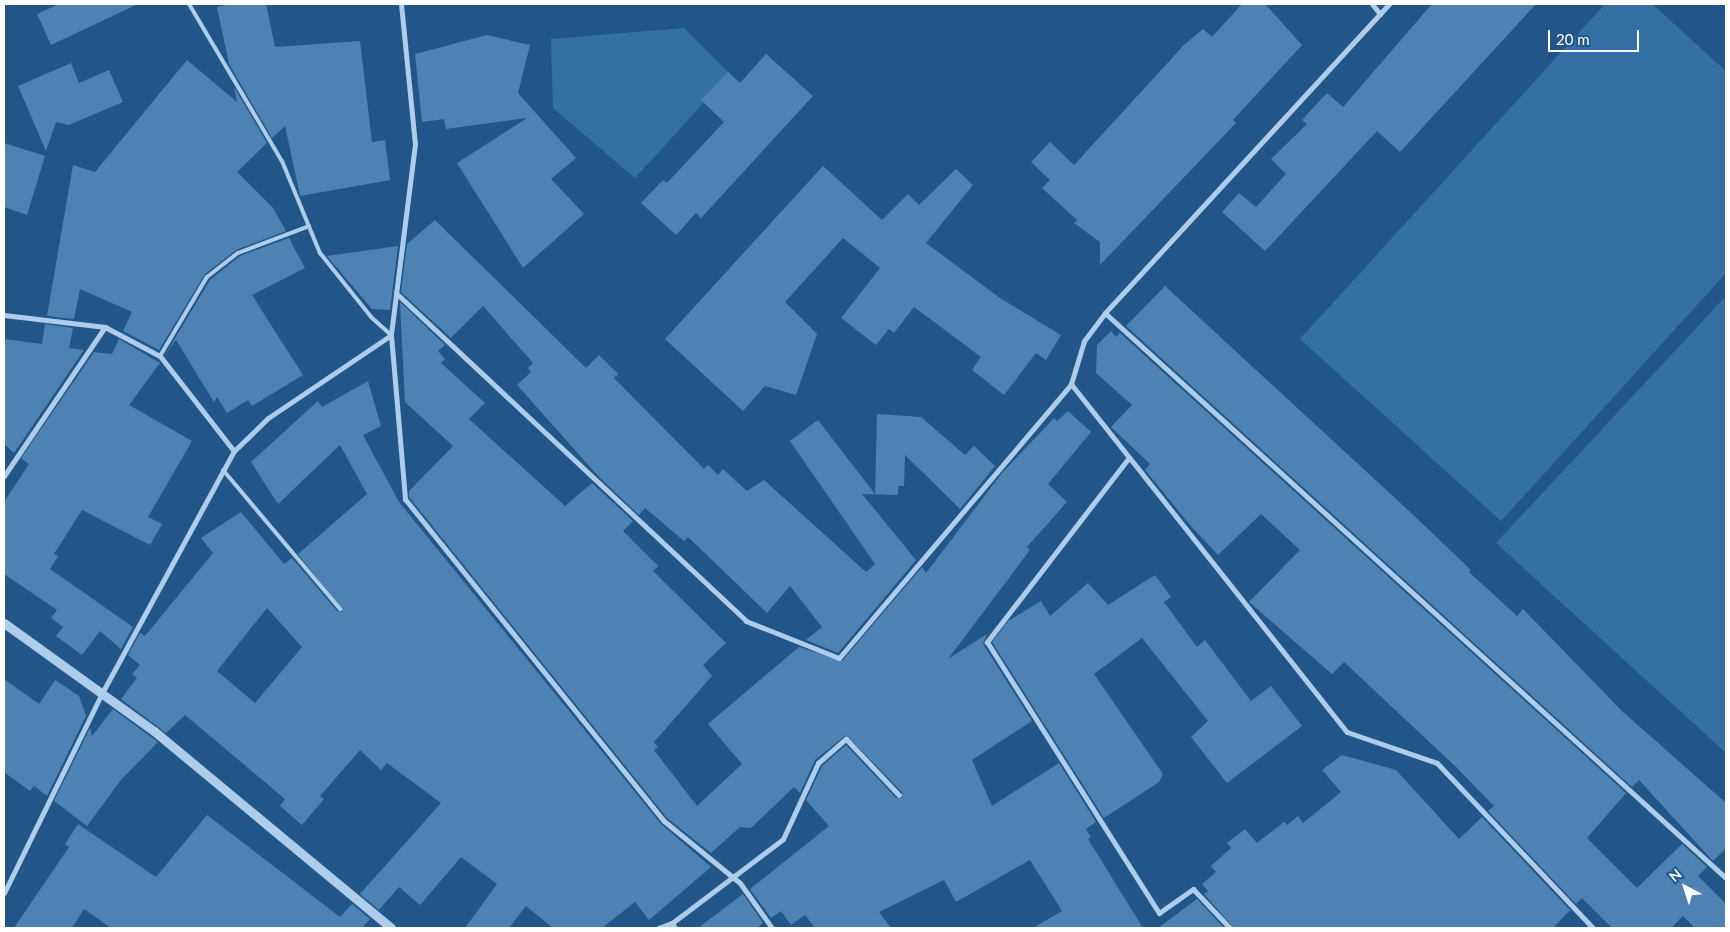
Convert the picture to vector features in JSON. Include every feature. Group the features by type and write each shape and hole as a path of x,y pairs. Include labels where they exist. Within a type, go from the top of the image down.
{"street":[{"path":"401,4 415,144 391,335 405,499 664,821 731,875 772,928"},
{"path":"1372,4 1380,14"},
{"path":"396,293 746,621 839,658 1071,384 1084,340 1105,313 1390,4"},
{"path":"1105,313 1726,878"},
{"path":"4,315 105,327 160,356 234,451"},
{"path":"4,476 105,327"},
{"path":"4,893 102,692 234,451 268,418 391,335"},
{"path":"1071,384 1127,460 1347,732 1437,763 1593,928"},
{"path":"1127,460 987,642 1159,913 1192,889 1230,928"},
{"path":"4,623 154,731 391,928"},
{"path":"658,928 674,926 731,875 784,839 818,763 846,739 899,796"}],"lane":[{"path":"189,4 282,161 320,253 371,317 391,335"},
{"path":"160,356 207,277 238,253 309,226"},
{"path":"223,470 340,609"}],"shaded area":[{"path":"1605,4 1652,4 1726,71 1726,273 1501,521 1300,339"},
{"path":"684,28 730,74 635,178 553,108 551,39"},
{"path":"1726,296 1726,753 1496,543"}],"building":[{"path":"59,4 138,4 51,45 37,14"},
{"path":"231,4 266,4 275,47 360,41 372,142 385,140 390,180 300,196 285,126 272,138 229,64 217,7"},
{"path":"1242,4 1265,4 1302,45 1233,120 1236,123 1100,265 1100,242 1074,223 1077,220 1042,188 1050,180 1031,162 1050,142 1074,165 1184,45 1203,29 1212,37"},
{"path":"1432,4 1536,4 1400,152 1377,131 1265,251 1222,212 1239,193 1256,207 1286,174 1271,159 1307,124 1302,120 1327,93 1343,107"},
{"path":"487,35 530,45 518,93 576,158 551,179 584,214 523,268 457,163 527,118 446,129 444,119 422,122 415,54"},
{"path":"766,54 813,96 701,218 696,213 676,235 641,203 663,180 667,183 724,122 701,100 728,72 740,83"},
{"path":"187,60 237,102 234,87 267,143 237,172 273,208 286,231 236,250 205,274 159,350 123,331 132,312 80,289 74,319 47,316 73,165 95,172"},
{"path":"71,63 79,83 109,70 123,102 69,125 56,122 46,151 18,86"},
{"path":"4,143 45,156 27,215 4,207"},
{"path":"823,166 882,220 908,194 919,205 956,169 973,185 926,243 1000,298 1061,335 1046,360 1036,353 1004,395 972,370 981,357 914,307 894,333 889,329 876,345 841,318 880,268 843,238 785,302 817,334 796,395 765,386 743,411 665,339"},
{"path":"435,220 586,368 599,355 618,374 614,378 704,469 708,465 718,475 723,469 747,491 764,480 866,572 875,564 790,441 818,420 875,494 877,414 921,417 965,455 974,446 995,466 960,509 905,455 904,486 898,486 898,495 862,494 916,560 838,653 806,640 822,627 790,586 767,613 688,537 684,541 645,508 639,515 599,477 517,385 531,372 528,368 533,363 483,306 451,338 401,292 407,244"},
{"path":"289,238 305,268 252,295 303,375 252,406 248,400 227,413 217,397 214,402 176,340 165,355 210,280 240,256"},
{"path":"398,246 390,310 372,309 327,256"},
{"path":"1165,286 1408,510 1471,570 1469,572 1517,616 1523,609 1622,711 1726,803 1726,848 1713,861 1639,780 1632,787 1126,326"},
{"path":"400,302 445,345 438,351 445,359 441,363 485,403 469,419 565,506 592,483 633,521 623,531 658,566 653,571 726,643 703,665 712,676 654,742 658,747 654,750 697,806 742,764 708,724 799,647 842,661 922,567 926,573 1002,473 1054,418 1057,421 1068,411 1091,432 1048,484 1067,502 1027,547 1030,550 948,659 987,634 983,644 1032,721 972,760 992,806 1059,763 1096,822 1086,829 1091,837 1088,839 1143,928 1033,928 1062,911 1030,860 956,902 944,880 879,912 891,928 815,928 805,915 791,925 781,911 771,918 750,889 829,826 806,800 822,766 846,745 896,798 902,798 902,792 846,735 815,760 800,793 794,787 751,828 740,827 711,853 667,818 409,497 409,491 453,446 405,402"},
{"path":"45,324 73,328 69,348 84,350 14,453 4,444 4,339 42,344"},
{"path":"1111,331 1116,337 1120,333 1626,793 1587,838 1637,888 1682,844 1707,867 1698,876 1726,904 1726,928 1695,928 1683,916 1671,928 1612,928 1582,898 1576,904 1488,811 1494,806 1455,766 1344,662 1332,674 1249,602 1300,550 1261,514 1218,555 1190,525 1145,470 1150,464 1111,427 1132,405 1096,373 1097,345"},
{"path":"119,339 160,363 129,405 192,441 148,517 162,524 150,545 82,510 54,554 58,556 50,569 133,627 121,649 100,631 82,655 56,636 63,627 51,618 57,610 4,574 4,502 29,464 21,458 94,352 112,354"},
{"path":"368,381 381,426 363,435 399,502 661,824 711,867 649,920 635,902 602,928 553,928 526,906 509,928 465,928 497,884 461,857 420,905 399,887 379,910 360,894 441,803 387,763 381,770 360,750 320,796 324,799 302,825 280,806 285,799 185,715 166,733 121,699 137,678 132,674 140,665 128,655 140,633 145,636 213,553 201,538 241,512 284,564 292,558 337,611 343,612 298,554 367,494 340,445 278,504 251,462 318,401 322,407","holes":["267,608 302,647 255,703 217,671"]},
{"path":"1155,575 1171,597 1164,602 1197,647 1205,640 1251,701 1271,686 1302,726 1227,783 1191,737 1208,721 1142,638 1094,674 1163,774 1159,782 1104,818 992,642 1008,621 1041,601 1050,616 1088,583 1108,605"},
{"path":"4,679 39,704 55,680 79,696 86,716 47,796 34,786 30,791 4,772"},
{"path":"113,709 158,742 121,780 87,826 54,801 90,728 92,736"},
{"path":"1342,755 1396,770 1459,839 1482,817 1570,910 1553,928 1234,928 1204,894 1208,891 1202,884 1216,872 1211,866 1231,848 1227,843 1245,829 1257,843 1284,822 1287,825 1298,816 1303,823 1341,792 1322,770"},
{"path":"207,815 340,917 352,904 370,919 362,928 111,928 84,909 72,928 14,928 69,847 65,844 78,824 156,877"},
{"path":"743,894 763,923 757,928 698,928"},
{"path":"1197,899 1224,928 1158,928"}]}
